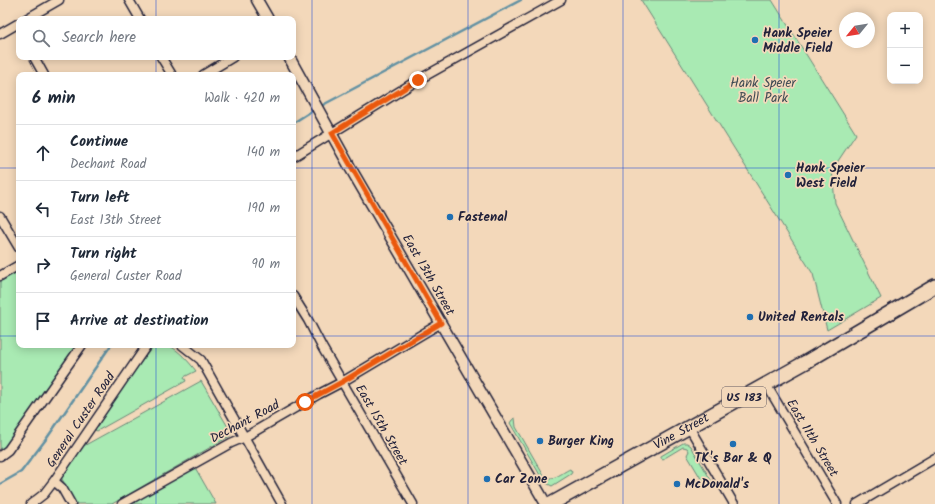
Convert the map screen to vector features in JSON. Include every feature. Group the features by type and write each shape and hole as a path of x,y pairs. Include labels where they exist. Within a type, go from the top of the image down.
{"main road":[{"name":"Vine Street","path":"551,504 766,384 935,286"}],"street":[{"path":"31,16 60,0"},
{"path":"129,0 138,16"},
{"path":"257,0 266,16"},
{"path":"296,155 418,80 561,0"},
{"path":"0,34 16,28"},
{"path":"36,60 42,72"},
{"path":"163,60 170,72"},
{"path":"208,72 228,60"},
{"name":"East 13th Street","path":"291,60 546,504"},
{"path":"0,216 16,243"},
{"path":"0,276 16,267"},
{"name":"East 15th Street","path":"296,301 413,504"},
{"name":"Dechant Road","path":"122,504 231,442 245,438 441,323"},
{"path":"0,456 8,450 80,348"},
{"name":"General Custer Road","path":"31,504 44,494 54,481 145,348"},
{"path":"186,348 201,360 282,504"},
{"name":"East 11th Street","path":"766,384 837,504"},
{"path":"689,427 734,504"},
{"path":"856,504 935,458"},
{"path":"54,481 62,488 71,504"}],"green space":[{"name":"Hank Speier Ball Park","path":"641,0 772,0 856,134 832,170 835,203 881,298 827,330 813,274"},
{"path":"16,273 16,348 75,348 3,450 0,450 0,282"},
{"path":"152,348 175,349 196,371 184,377 186,381 97,431 95,430"},
{"path":"201,381 231,432 230,436 112,504 75,504 61,477 80,448"},
{"path":"515,418 516,427 544,476 551,478 570,469 572,472 571,474 552,486 544,482 510,423"},
{"path":"683,443 687,443 691,446 715,487 714,489 711,486 706,487 687,455 689,451 687,448 683,447 663,459 661,458 661,456"},
{"path":"193,464 216,504 122,504"}],"waterway":[{"path":"319,107 521,0"},
{"path":"296,121 315,109"},
{"path":"0,484 21,472 47,438 109,348"}],"place":[{"name":"Hank Speier Middle Field","path":"755,40"},
{"name":"Hank Speier West Field","path":"788,175"},
{"name":"Fastenal","path":"450,217"},
{"name":"United Rentals","path":"750,317"},
{"name":"Burger King","path":"540,441"},
{"name":"TK's Bar & Q","path":"733,444"},
{"name":"Car Zone","path":"487,479"},
{"name":"McDonald's","path":"677,484"}],"route":[{"path":"305,402 342,382 441,323 351,169 332,133 418,80"}]}
